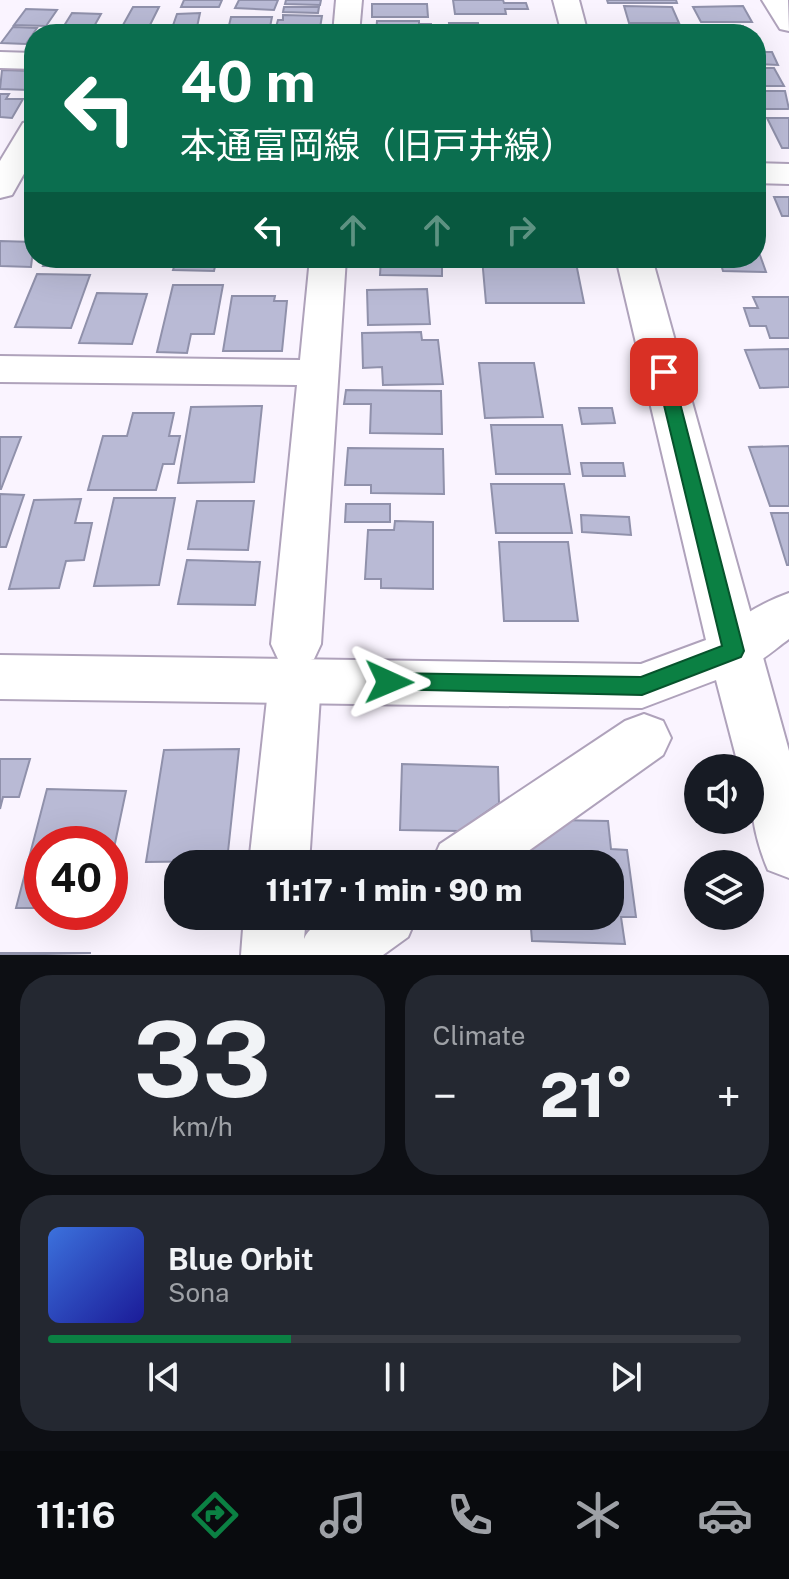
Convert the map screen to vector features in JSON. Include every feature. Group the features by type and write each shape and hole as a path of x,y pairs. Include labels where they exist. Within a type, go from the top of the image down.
{"street":[{"path":"347,24 349,0"},
{"path":"566,0 572,24"},
{"path":"775,0 789,23"},
{"path":"0,60 24,61"},
{"path":"24,146 0,188 24,189"},
{"path":"766,173 789,174"},
{"path":"280,850 327,268"},
{"path":"637,268 734,651 789,850"},
{"path":"0,369 319,373"},
{"path":"0,677 295,662 642,686 734,651 789,613"},
{"path":"481,850 644,738"},
{"path":"272,955 274,930"},
{"path":"329,955 366,930"}],"building":[{"path":"184,0 222,0 219,7 181,7"},
{"path":"239,0 278,0 274,10 235,8"},
{"path":"286,0 321,0 320,5 285,4"},
{"path":"453,0 503,0 504,3 526,3 528,9 505,9 506,14 455,14"},
{"path":"607,0 676,0 677,3 608,3"},
{"path":"372,4 427,4 428,17 372,17"},
{"path":"624,6 672,7 679,23 629,23"},
{"path":"743,6 752,22 701,22 693,7"},
{"path":"133,7 159,7 150,24 124,24"},
{"path":"284,7 319,7 318,13 283,12"},
{"path":"26,9 57,10 47,24 14,25"},
{"path":"72,13 101,14 95,24 65,24"},
{"path":"200,13 198,24 174,24 177,14"},
{"path":"283,15 322,16 321,24 277,24 278,20 283,20"},
{"path":"231,17 272,17 271,24 229,24"},
{"path":"377,21 419,21 419,24 377,24"},
{"path":"13,27 24,27 24,44 1,43"},
{"path":"766,52 772,52 778,65 766,64"},
{"path":"766,68 774,68 784,86 766,86"},
{"path":"2,70 24,71 24,90 0,89"},
{"path":"766,91 785,91 789,109 766,109"},
{"path":"0,94 9,94 6,99 23,99 12,118 0,117"},
{"path":"767,118 789,118 789,148 782,148"},
{"path":"774,197 789,197 789,216 782,216"},
{"path":"0,241 24,242 24,267 0,266"},
{"path":"174,268 215,268 214,271"},
{"path":"380,268 442,268 442,276 380,275"},
{"path":"483,268 577,268 584,303 486,303"},
{"path":"722,268 765,268 766,272 723,271"},
{"path":"37,274 90,275 71,328 15,327"},
{"path":"173,285 223,285 214,334 191,334 187,353 157,352"},
{"path":"427,289 430,324 368,325 367,290"},
{"path":"97,293 147,294 132,344 79,343"},
{"path":"232,296 275,296 274,301 287,301 282,351 223,351"},
{"path":"753,297 789,297 789,338 770,338 766,326 750,326 744,308 758,308"},
{"path":"421,332 422,340 438,340 443,384 383,385 382,367 363,368 362,333"},
{"path":"789,349 789,387 760,388 745,350"},
{"path":"479,363 534,363 543,417 485,418"},
{"path":"346,390 441,391 442,434 370,433 371,404 344,404"},
{"path":"262,406 254,482 178,483 191,407"},
{"path":"579,408 612,408 615,423 582,424"},
{"path":"133,413 174,413 169,436 180,436 174,464 163,464 156,490 88,490 103,436 127,436"},
{"path":"491,425 562,425 570,474 496,474"},
{"path":"0,437 21,437 1,489 0,489"},
{"path":"789,446 789,506 770,506 749,447"},
{"path":"348,448 443,449 444,494 371,493 371,485 345,485"},
{"path":"581,463 623,463 625,476 583,476"},
{"path":"491,484 564,484 572,533 496,533"},
{"path":"0,494 24,495 6,547 0,547"},
{"path":"114,498 175,498 159,585 94,586"},
{"path":"81,499 75,523 92,523 84,560 66,561 59,588 9,589 34,500"},
{"path":"197,501 254,501 248,550 188,549"},
{"path":"346,504 390,504 390,522 345,522"},
{"path":"771,513 789,513 789,565 787,565"},
{"path":"581,515 629,517 631,535 582,532"},
{"path":"395,521 433,522 433,589 381,588 381,579 365,579 368,530 394,530"},
{"path":"499,542 568,542 578,621 504,621"},
{"path":"187,560 260,562 255,605 178,604"},
{"path":"239,749 228,850 164,850 164,862 146,862 164,750"},
{"path":"0,759 30,759 19,797 3,797 0,809"},
{"path":"402,764 498,767 499,803 459,831 400,830"},
{"path":"47,789 126,791 119,826 37,826"},
{"path":"555,820 608,821 611,849 627,850 636,917 624,917 624,850 526,850 525,831 556,832"},
{"path":"24,877 24,908 16,908"},
{"path":"531,930 623,930 625,944 532,941"},
{"path":"0,953 91,953 0,955"}],"route":[{"path":"389,682 642,686 734,651 664,372"}]}
